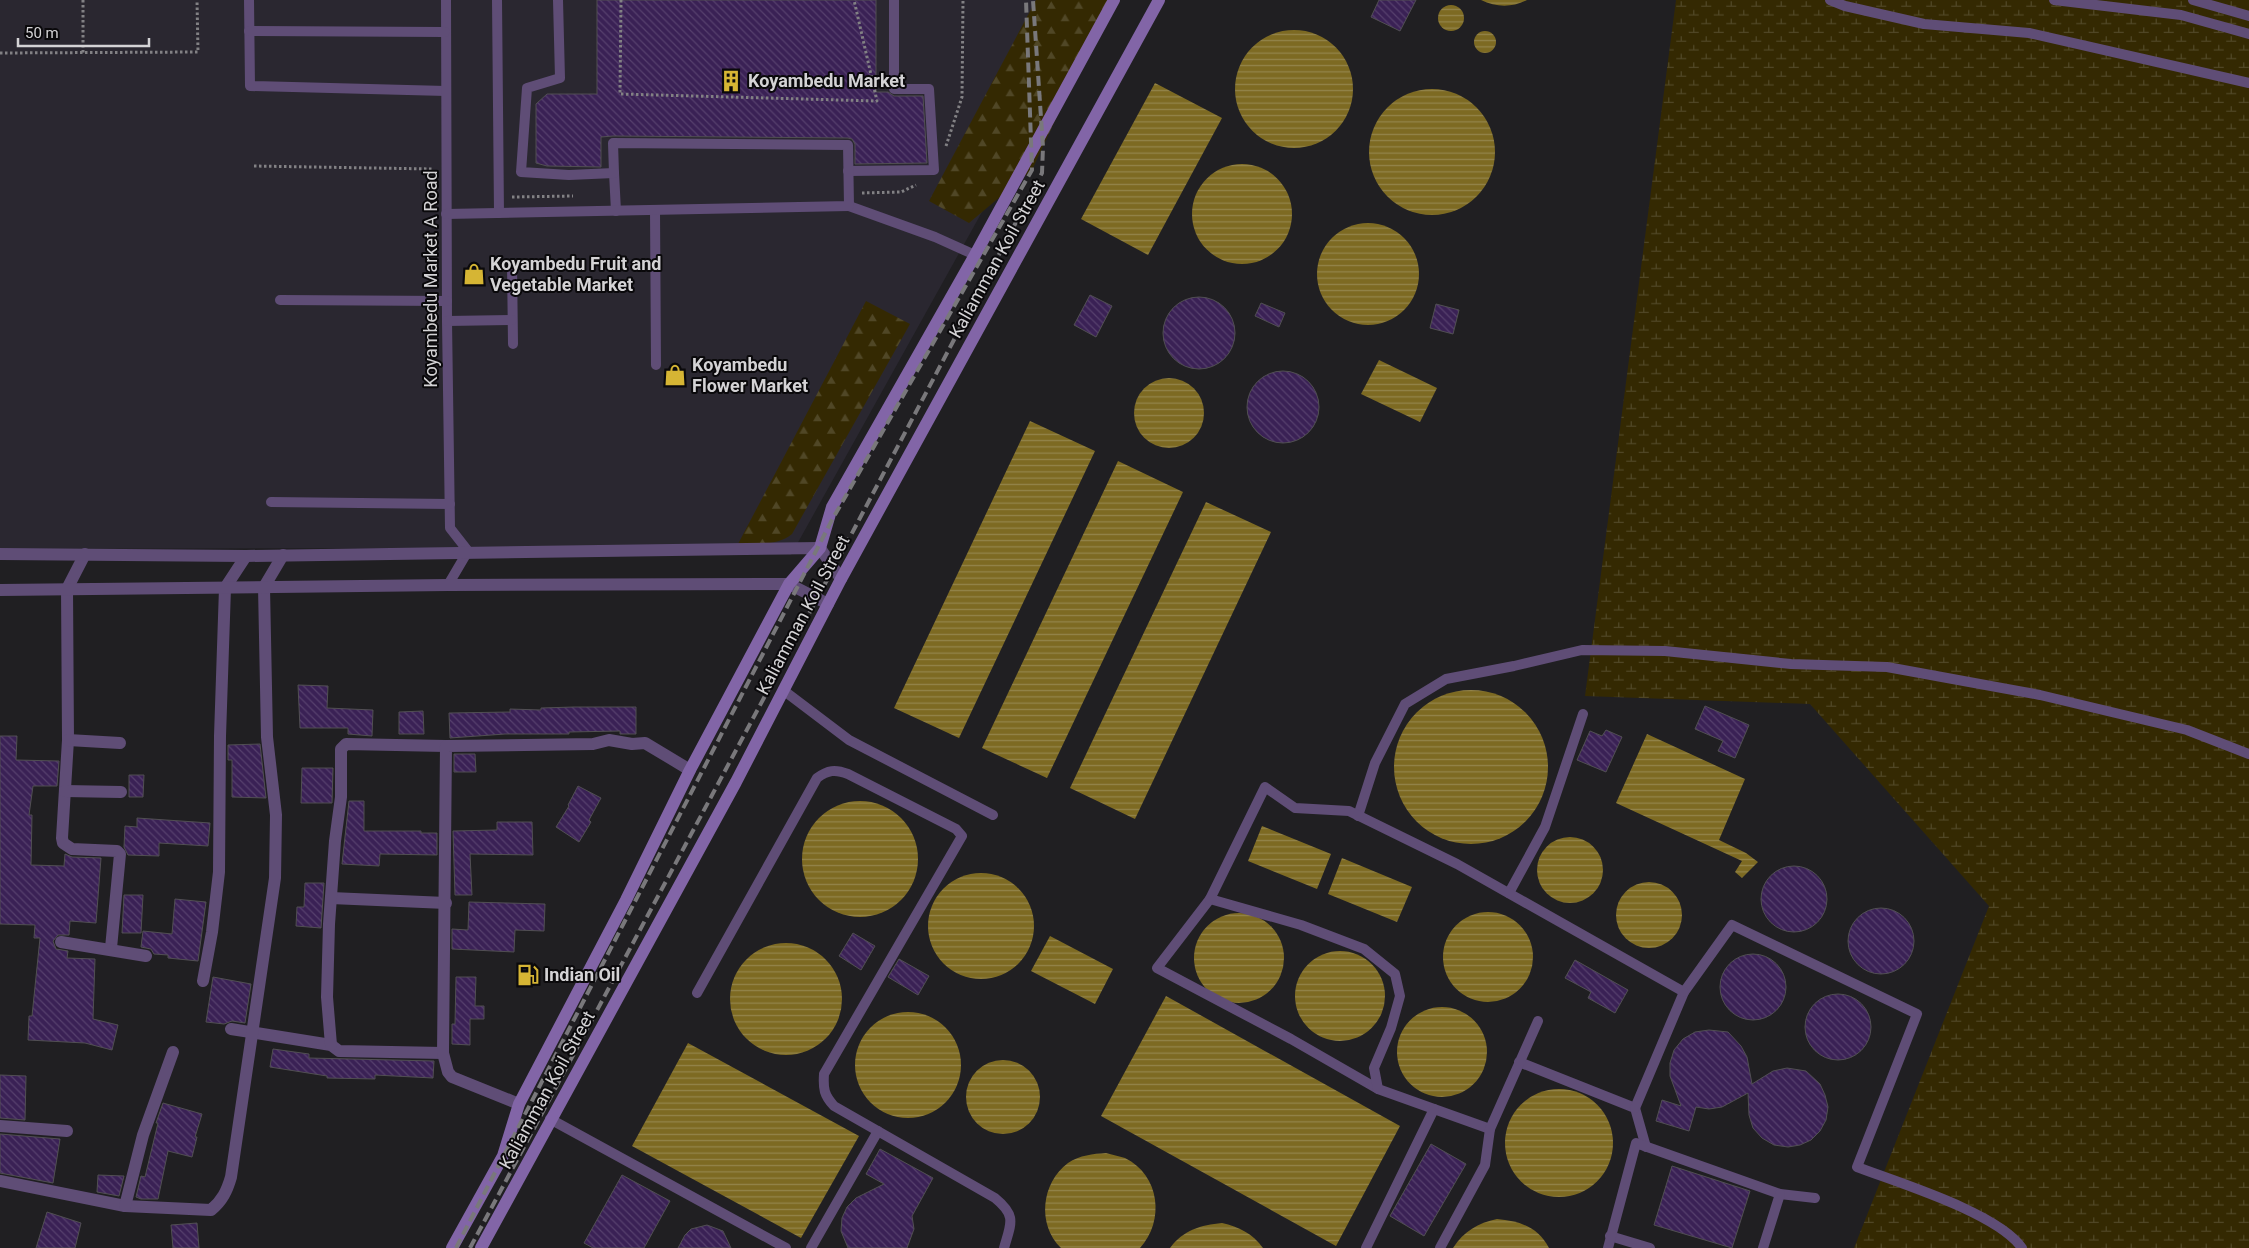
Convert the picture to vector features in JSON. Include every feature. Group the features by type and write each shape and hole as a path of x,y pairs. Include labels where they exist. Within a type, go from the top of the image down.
{"main road":[{"name":"Kaliamman Koil Street","path":"452,1248 503,1156 519,1104 626,900 690,770 789,584 820,548 832,506 975,255 1114,0"},
{"name":"Kaliamman Koil Street","path":"481,1248 550,1119 660,924 841,579 1159,0"}],"street":[{"path":"0,554 246,556 468,551 820,548 841,579"},
{"path":"85,554 67,589 68,740 63,843 72,849 117,851 120,854 111,948"},
{"path":"0,1181 125,1206 211,1210 219,1204 232,1177 275,878 276,815 267,737 264,588 283,555"},
{"path":"203,981 212,932 219,872 220,736 226,588 246,556"},
{"path":"0,590 448,585 789,584 828,604"},
{"path":"68,740 120,743"},
{"path":"330,1045 327,997 331,898 335,841 341,797 342,747 346,744 446,746 593,744 610,740 632,744 645,743 690,770"},
{"path":"446,746 444,1053 448,1072 452,1078 519,1104"},
{"path":"65,791 121,792"},
{"path":"331,898 446,904"},
{"path":"61,942 111,948 146,956"},
{"path":"231,1029 330,1045 339,1051 346,1052 444,1053"},
{"path":"125,1206 143,1135 173,1052"},
{"path":"0,1126 67,1132"}],"lane":[{"path":"249,0 250,86 446,91"},
{"name":"Koyambedu Market A Road","path":"446,0 448,301 446,321 450,528 468,551"},
{"path":"497,0 498,213"},
{"path":"558,0 560,78 527,88 521,172 569,175 614,173"},
{"path":"848,171 934,170 929,89 894,89 894,0"},
{"path":"1830,0 1845,6 1924,24 2029,33 2249,83"},
{"path":"2054,0 2181,16 2249,34"},
{"path":"2193,0 2249,16"},
{"path":"250,31 445,32"},
{"path":"616,211 613,143 848,145 849,206"},
{"path":"446,214 849,206 935,237 975,255"},
{"path":"655,210 656,365"},
{"path":"512,264 513,344"},
{"path":"280,300 448,301"},
{"path":"446,321 512,320"},
{"path":"271,502 450,504"},
{"path":"448,585 468,551"},
{"path":"1358,816 1375,763 1405,704 1446,679 1582,650 1665,651 1791,664 1887,667 2040,695 2178,728 2249,754"},
{"path":"783,690 850,740 993,814"},
{"path":"1509,893 1546,826 1583,714"},
{"path":"697,993 817,778 827,771 838,771 848,774 956,829 962,836 824,1074 823,1089 826,1098 834,1106 996,1198 1008,1208 1010,1219 1004,1248"},
{"path":"1490,1129 1378,1089 1291,1039 1157,968 1210,899 1265,787 1295,808 1349,811 1457,864 1684,992"},
{"path":"1210,899 1302,925 1364,949 1394,974 1400,996 1391,1028 1374,1068 1378,1089"},
{"path":"1646,1146 1635,1108 1684,992 1732,925 1916,1014 1857,1167 1962,1207 2015,1237 2022,1248"},
{"path":"1440,1248 1486,1165 1490,1129 1538,1021"},
{"path":"1519,1062 1635,1108"},
{"path":"1366,1248 1434,1109"},
{"path":"550,1119 786,1248"},
{"path":"811,1248 878,1131"},
{"path":"1608,1248 1636,1143 1780,1194 1814,1198"},
{"path":"1763,1248 1780,1194"},
{"path":"1610,1236 1650,1248"}],"path":[{"path":"83,0 83,54"},
{"path":"0,53 198,52 197,0"},
{"path":"620,0 620,94 876,101 854,0"},
{"path":"944,154 962,97 963,0"},
{"path":"254,166 438,170"},
{"path":"849,193 902,192 923,182"},
{"path":"498,197 576,196"}],"shaded area":[{"name":"Koyambedu Fruit and Vegetable Market","path":"0,0 1100,0 791,555 391,548 0,549"},
{"path":"1481,0 1527,0 1504,6"},
{"path":"1451,5 1460,9 1464,18 1460,27 1451,31 1442,27 1438,18 1442,9"},
{"path":"1294,30 1317,34 1336,47 1349,66 1353,89 1349,112 1336,131 1317,144 1294,148 1271,144 1252,131 1239,112 1235,89 1239,66 1252,47 1271,34"},
{"path":"1485,31 1493,34 1496,42 1493,50 1485,53 1477,50 1474,42 1477,34"},
{"path":"1155,83 1222,118 1148,255 1081,219"},
{"path":"1432,89 1456,94 1476,108 1490,128 1495,152 1490,176 1476,196 1456,210 1432,215 1408,210 1388,196 1374,176 1369,152 1374,128 1388,108 1408,94"},
{"path":"1242,164 1252,165 1270,172 1284,186 1291,204 1291,224 1284,242 1270,256 1252,263 1242,264 1232,263 1214,256 1200,242 1193,224 1192,214 1193,204 1200,186 1214,172 1232,165"},
{"path":"1368,223 1388,226 1397,231 1411,245 1416,254 1419,274 1416,294 1411,303 1397,317 1388,322 1368,325 1348,322 1339,317 1325,303 1320,294 1317,274 1320,254 1325,245 1339,231 1348,226"},
{"path":"1379,360 1437,388 1420,422 1361,394"},
{"path":"1169,378 1182,381 1194,388 1201,400 1204,413 1201,426 1194,438 1182,445 1169,448 1156,445 1144,438 1137,426 1134,413 1137,400 1144,388 1156,381"},
{"path":"1030,421 1095,451 959,738 894,708"},
{"path":"1118,461 1183,492 1047,778 982,748"},
{"path":"1206,502 1271,532 1135,819 1070,788"},
{"path":"1471,690 1500,696 1514,703 1525,713 1535,724 1542,738 1548,767 1542,796 1535,810 1525,821 1514,831 1500,838 1471,844 1442,838 1428,831 1417,821 1407,810 1400,796 1394,767 1400,738 1407,724 1417,713 1428,703 1442,696"},
{"path":"1647,734 1745,779 1719,840 1746,853 1758,862 1742,878 1735,872 1742,861 1616,803"},
{"path":"860,801 882,806 901,818 913,837 918,859 913,881 901,900 882,912 860,917 838,912 819,900 807,881 802,859 807,837 819,818 838,806"},
{"path":"1262,826 1331,854 1317,889 1248,861"},
{"path":"1570,837 1583,840 1593,847 1600,857 1603,870 1600,883 1593,893 1583,900 1570,903 1557,900 1547,893 1540,883 1537,870 1540,857 1547,847 1557,840"},
{"path":"1342,858 1412,887 1397,922 1328,894"},
{"path":"981,873 1001,877 1018,889 1030,906 1034,926 1030,946 1018,963 1001,975 981,979 961,975 944,963 932,946 928,926 932,906 944,889 961,877"},
{"path":"1649,882 1662,885 1672,892 1679,902 1682,915 1679,928 1672,938 1662,945 1649,948 1636,945 1626,938 1619,928 1616,915 1619,902 1626,892 1636,885"},
{"path":"1488,912 1505,916 1520,925 1529,940 1533,957 1529,974 1520,989 1505,998 1488,1002 1471,998 1456,989 1447,974 1443,957 1447,940 1456,925 1471,916"},
{"path":"1239,913 1256,917 1271,926 1280,941 1284,958 1280,975 1271,990 1256,999 1239,1003 1222,999 1207,990 1198,975 1194,958 1198,941 1207,926 1222,917"},
{"path":"1050,936 1113,969 1095,1004 1031,971"},
{"path":"786,943 807,948 825,960 837,978 842,999 837,1020 825,1038 807,1050 786,1055 765,1050 747,1038 735,1020 730,999 735,978 747,960 765,948"},
{"path":"1340,951 1357,955 1372,964 1381,979 1385,996 1381,1013 1372,1028 1357,1037 1340,1041 1323,1037 1308,1028 1299,1013 1295,996 1299,979 1308,964 1323,955"},
{"path":"1166,996 1400,1126 1336,1246 1101,1116"},
{"path":"1442,1007 1459,1011 1474,1020 1483,1035 1487,1052 1483,1069 1474,1084 1459,1093 1442,1097 1425,1093 1410,1084 1401,1069 1397,1052 1401,1035 1410,1020 1425,1011"},
{"path":"908,1012 928,1016 945,1028 957,1045 961,1065 957,1085 945,1102 928,1114 908,1118 888,1114 871,1102 859,1085 855,1065 859,1045 871,1028 888,1016"},
{"path":"688,1043 859,1136 801,1238 632,1146"},
{"path":"1003,1060 1017,1063 1029,1071 1037,1083 1040,1097 1037,1111 1029,1123 1017,1131 1003,1134 989,1131 977,1123 969,1111 966,1097 969,1083 977,1071 989,1063"},
{"path":"1559,1089 1580,1093 1597,1105 1609,1122 1613,1143 1609,1164 1597,1181 1580,1193 1559,1197 1538,1193 1521,1181 1509,1164 1505,1143 1509,1122 1521,1105 1538,1093"},
{"path":"1106,1153 1125,1158 1137,1166 1146,1175 1152,1187 1155,1199 1155,1212 1153,1225 1148,1237 1140,1248 1061,1248 1053,1239 1048,1228 1046,1216 1045,1204 1052,1181 1059,1171 1073,1160 1087,1155"},
{"path":"1497,1219 1513,1221 1528,1226 1545,1241 1549,1248 1453,1248 1472,1229"},
{"path":"1222,1223 1245,1231 1263,1248 1170,1248 1181,1237 1193,1230 1207,1225"}],"green space":[{"path":"1036,0 1111,0 1032,170 969,223 929,201"},
{"path":"1676,0 2249,0 2249,1248 1854,1248 1989,906 1810,704 1585,696"},
{"path":"866,301 910,324 792,534 780,541 738,544"}],"building":[{"name":"Koyambedu Market","path":"597,0 876,0 876,92 888,92 894,96 923,96 927,163 855,164 855,144 852,139 848,138 613,136 601,137 601,167 547,166 536,163 536,104 547,94 597,94"},
{"path":"1379,0 1416,0 1400,31 1371,17"},
{"path":"1090,295 1112,306 1096,337 1074,325"},
{"path":"1199,297 1219,303 1229,313 1235,333 1229,353 1219,363 1199,369 1179,363 1169,353 1163,333 1169,313 1179,303"},
{"path":"1261,303 1285,313 1279,327 1255,316"},
{"path":"1436,304 1459,310 1453,334 1430,328"},
{"path":"1283,371 1303,377 1313,387 1319,407 1313,427 1303,437 1283,443 1263,437 1253,427 1247,407 1253,387 1263,377"},
{"path":"298,685 328,686 327,708 373,710 372,736 348,734 348,728 300,728"},
{"path":"1705,706 1749,725 1735,758 1718,751 1723,741 1695,729"},
{"path":"636,707 636,734 620,734 620,731 569,732 569,734 505,734 450,738 449,713 510,712 510,709 541,710 541,708"},
{"path":"423,711 424,734 399,734 399,712"},
{"path":"1606,730 1622,737 1606,772 1577,760 1590,731 1602,736"},
{"path":"0,736 17,736 16,760 59,761 57,786 33,786 29,815 32,815 31,865 64,866 65,854 72,857 101,858 96,923 70,921 69,935 58,935 53,941 56,949 68,951 67,958 95,959 93,1019 118,1025 112,1050 85,1043 28,1040 29,1016 32,1016 40,938 34,938 35,925 0,924"},
{"path":"260,744 266,798 232,797 232,760 228,760 228,745"},
{"path":"454,754 475,754 476,772 454,772"},
{"path":"302,768 333,768 332,803 301,803"},
{"path":"129,775 144,775 143,797 129,797"},
{"path":"578,786 601,798 589,820 591,822 579,842 556,827 569,806"},
{"path":"349,801 364,801 364,831 421,831 421,833 437,833 437,855 380,854 379,866 342,864"},
{"path":"137,818 210,823 208,846 159,843 159,856 128,855 124,847 125,826 137,827"},
{"path":"497,822 532,822 533,855 470,854 472,895 455,895 453,831 497,830"},
{"path":"1794,866 1806,869 1817,876 1824,887 1827,899 1824,911 1817,922 1806,929 1794,932 1782,929 1771,922 1764,911 1761,899 1764,887 1771,876 1782,869"},
{"path":"305,883 324,883 321,928 296,926 297,907 304,907"},
{"path":"124,895 143,895 141,933 122,933"},
{"path":"175,899 206,902 198,961 168,958 168,955 154,954 151,949 141,947 143,931 172,934"},
{"path":"469,902 545,904 544,931 515,930 514,952 452,949 452,929 468,930"},
{"path":"1881,908 1893,911 1904,918 1911,929 1914,941 1911,953 1904,964 1893,971 1881,974 1869,971 1858,964 1851,953 1848,941 1851,929 1858,918 1869,911"},
{"path":"853,933 875,946 861,970 839,956"},
{"path":"1753,954 1766,957 1776,964 1783,974 1786,987 1783,1000 1776,1010 1766,1017 1753,1020 1740,1017 1730,1010 1723,1000 1720,987 1723,974 1730,964 1740,957"},
{"path":"899,959 929,976 918,995 888,977"},
{"path":"1575,960 1628,990 1615,1013 1588,998 1591,992 1565,978"},
{"path":"213,977 251,984 245,1023 232,1021 224,1024 206,1022"},
{"path":"456,977 476,977 475,1006 484,1006 484,1019 470,1019 470,1045 452,1044 452,1024 455,1024"},
{"path":"1838,994 1850,997 1861,1004 1868,1015 1871,1027 1868,1039 1861,1050 1850,1057 1838,1060 1826,1057 1815,1050 1808,1039 1805,1027 1808,1015 1815,1004 1826,997"},
{"path":"1709,1030 1728,1032 1741,1046 1747,1057 1752,1084 1773,1071 1787,1068 1806,1071 1820,1084 1828,1107 1826,1120 1820,1131 1811,1140 1800,1145 1788,1147 1774,1145 1762,1138 1753,1128 1749,1115 1748,1093 1722,1107 1709,1109 1696,1107 1689,1131 1656,1121 1662,1100 1681,1106 1670,1076 1670,1063 1674,1050 1683,1039 1695,1032"},
{"path":"273,1049 309,1054 309,1058 434,1061 433,1078 375,1075 375,1079 327,1078 327,1076 270,1067"},
{"path":"0,1075 26,1076 25,1120 0,1118"},
{"path":"163,1103 202,1114 195,1137 197,1137 192,1157 168,1151 158,1199 141,1199 136,1197 141,1176 145,1177 158,1123 156,1123"},
{"path":"0,1134 60,1139 53,1183 0,1173"},
{"path":"1431,1144 1466,1164 1424,1236 1390,1216"},
{"path":"880,1149 933,1178 912,1216 914,1229 907,1248 848,1248 841,1231 842,1218 847,1207 856,1198 884,1184 866,1174"},
{"path":"1672,1166 1750,1191 1732,1248 1654,1225"},
{"path":"98,1175 124,1176 119,1196 97,1192"},
{"path":"622,1175 670,1201 644,1248 593,1248 584,1243"},
{"path":"47,1212 81,1223 75,1248 36,1248"},
{"path":"197,1223 199,1248 173,1248 171,1225"},
{"path":"707,1225 723,1231 731,1248 678,1248 685,1235 691,1229"}],"railway":[{"path":"456,1248 832,520 1032,170 1026,0"},
{"path":"470,1248 1042,173 1043,147 1033,0"}],"place":[{"name":"Koyambedu Market","path":"731,81"},
{"name":"Koyambedu Fruit and Vegetable Market","path":"474,274"},
{"name":"Koyambedu Flower Market","path":"675,375"},
{"name":"Indian Oil","path":"528,975"}]}
